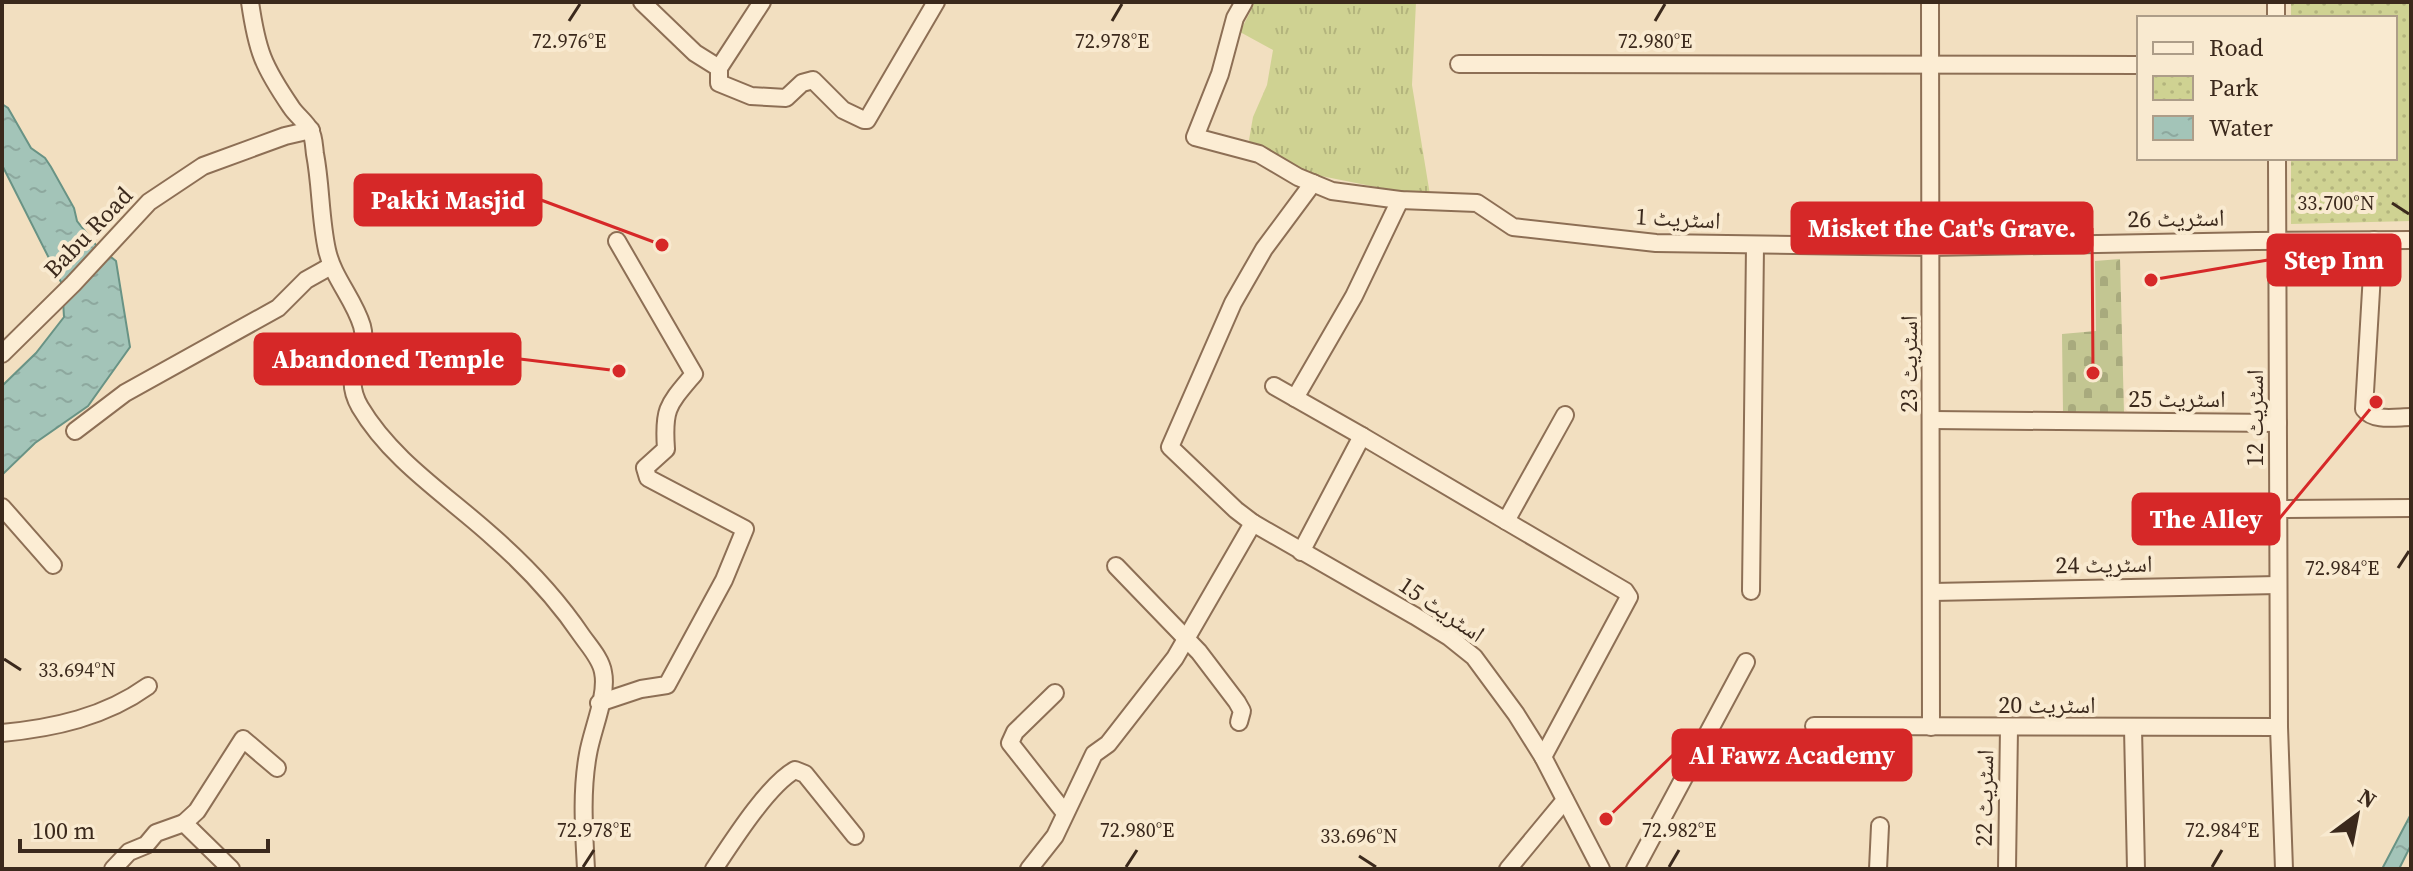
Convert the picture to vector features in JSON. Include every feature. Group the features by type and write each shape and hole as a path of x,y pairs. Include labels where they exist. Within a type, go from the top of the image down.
{"street":[{"path":"250,2 260,56 295,114 311,130 326,247 331,266 363,328 362,345 351,373 352,389 360,406 400,456 424,480 493,537 540,583 569,617 603,670 604,688 588,755 584,796 586,869"},
{"path":"642,2 695,53 719,68"},
{"path":"762,2 719,68 719,83 761,97 786,98 802,83 813,80 843,110 855,118 867,120 936,2"},
{"name":"اسٹریٹ 1","path":"1244,2 1235,18 1220,74 1195,137 1259,154 1332,191 1400,200 1477,203 1513,227 1656,243 1931,247"},
{"name":"اسٹریٹ 23","path":"1930,2 1931,727"},
{"path":"1459,64 2137,65"},
{"name":"Babu Road","path":"2,354 149,202 203,166 285,136 311,130"},
{"name":"اسٹریٹ 12","path":"2277,160 2279,727 2284,869"},
{"name":"اسٹریٹ 15","path":"1313,183 1264,249 1233,303 1170,447 1253,523 1415,616 1474,657 1543,757 1601,869"},
{"path":"1295,398 1354,296 1400,200"},
{"path":"2374,240 2364,409 2375,417 2411,417"},
{"path":"2277,241 2411,240"},
{"path":"599,703 641,689 667,685 724,580 745,529 648,478 645,468 666,449 664,419 668,407 694,374 617,241"},
{"name":"اسٹریٹ 26","path":"1931,247 2277,241"},
{"path":"1751,591 1755,246"},
{"path":"75,431 125,393 278,308 306,280 331,266"},
{"path":"1274,386 1625,591 1629,597 1543,757"},
{"path":"1506,521 1565,415"},
{"name":"اسٹریٹ 25","path":"1932,420 2278,423"},
{"path":"1301,552 1362,436"},
{"path":"2,507 53,565"},
{"path":"2278,509 2411,508"},
{"path":"1029,869 1055,836 1094,754 1108,744 1175,658 1253,523"},
{"path":"1116,566 1186,637 1237,702 1242,711 1239,722"},
{"name":"اسٹریٹ 24","path":"1932,592 2278,585"},
{"path":"1635,869 1746,662"},
{"path":"2,733 32,730 98,714 148,686"},
{"path":"1055,693 1015,732 1010,743 1065,813"},
{"name":"اسٹریٹ 20","path":"1814,726 2279,727"},
{"name":"اسٹریٹ 22","path":"2007,869 2009,728"},
{"path":"2133,728 2136,869"},
{"path":"113,869 129,852 146,845 156,833 184,823 197,811 243,739 277,768"},
{"path":"714,869 769,794 787,774 795,770 805,774 855,836"},
{"path":"1508,869 1565,800"},
{"path":"184,823 231,869"},
{"path":"1878,869 1880,826"}],"green space":[{"path":"1255,2 1416,2 1412,85 1431,201 1296,171 1252,146 1249,140 1253,117 1267,85 1273,50 1240,32"},
{"path":"2291,2 2411,2 2411,221 2291,224 2291,160 2397,160 2397,16 2291,16"},
{"path":"2120,259 2124,413 2063,413 2062,334 2096,331 2095,261"}],"water":[{"path":"2,104 8,108 31,148 51,167 74,208 77,221 96,245 116,261 130,347 88,406 35,443 2,475 2,386 36,353 64,317 62,284 2,165"},
{"path":"2411,814 2411,845 2399,869 2382,869"}],"place":[{"name":"Pakki Masjid","path":"662,245"},
{"name":"Step Inn","path":"2151,280"},
{"name":"Abandoned Temple","path":"619,371"},
{"name":"Misket the Cat's Grave.","path":"2093,373"},
{"name":"The Alley","path":"2376,402"},
{"name":"Al Fawz Academy","path":"1606,819"}]}
